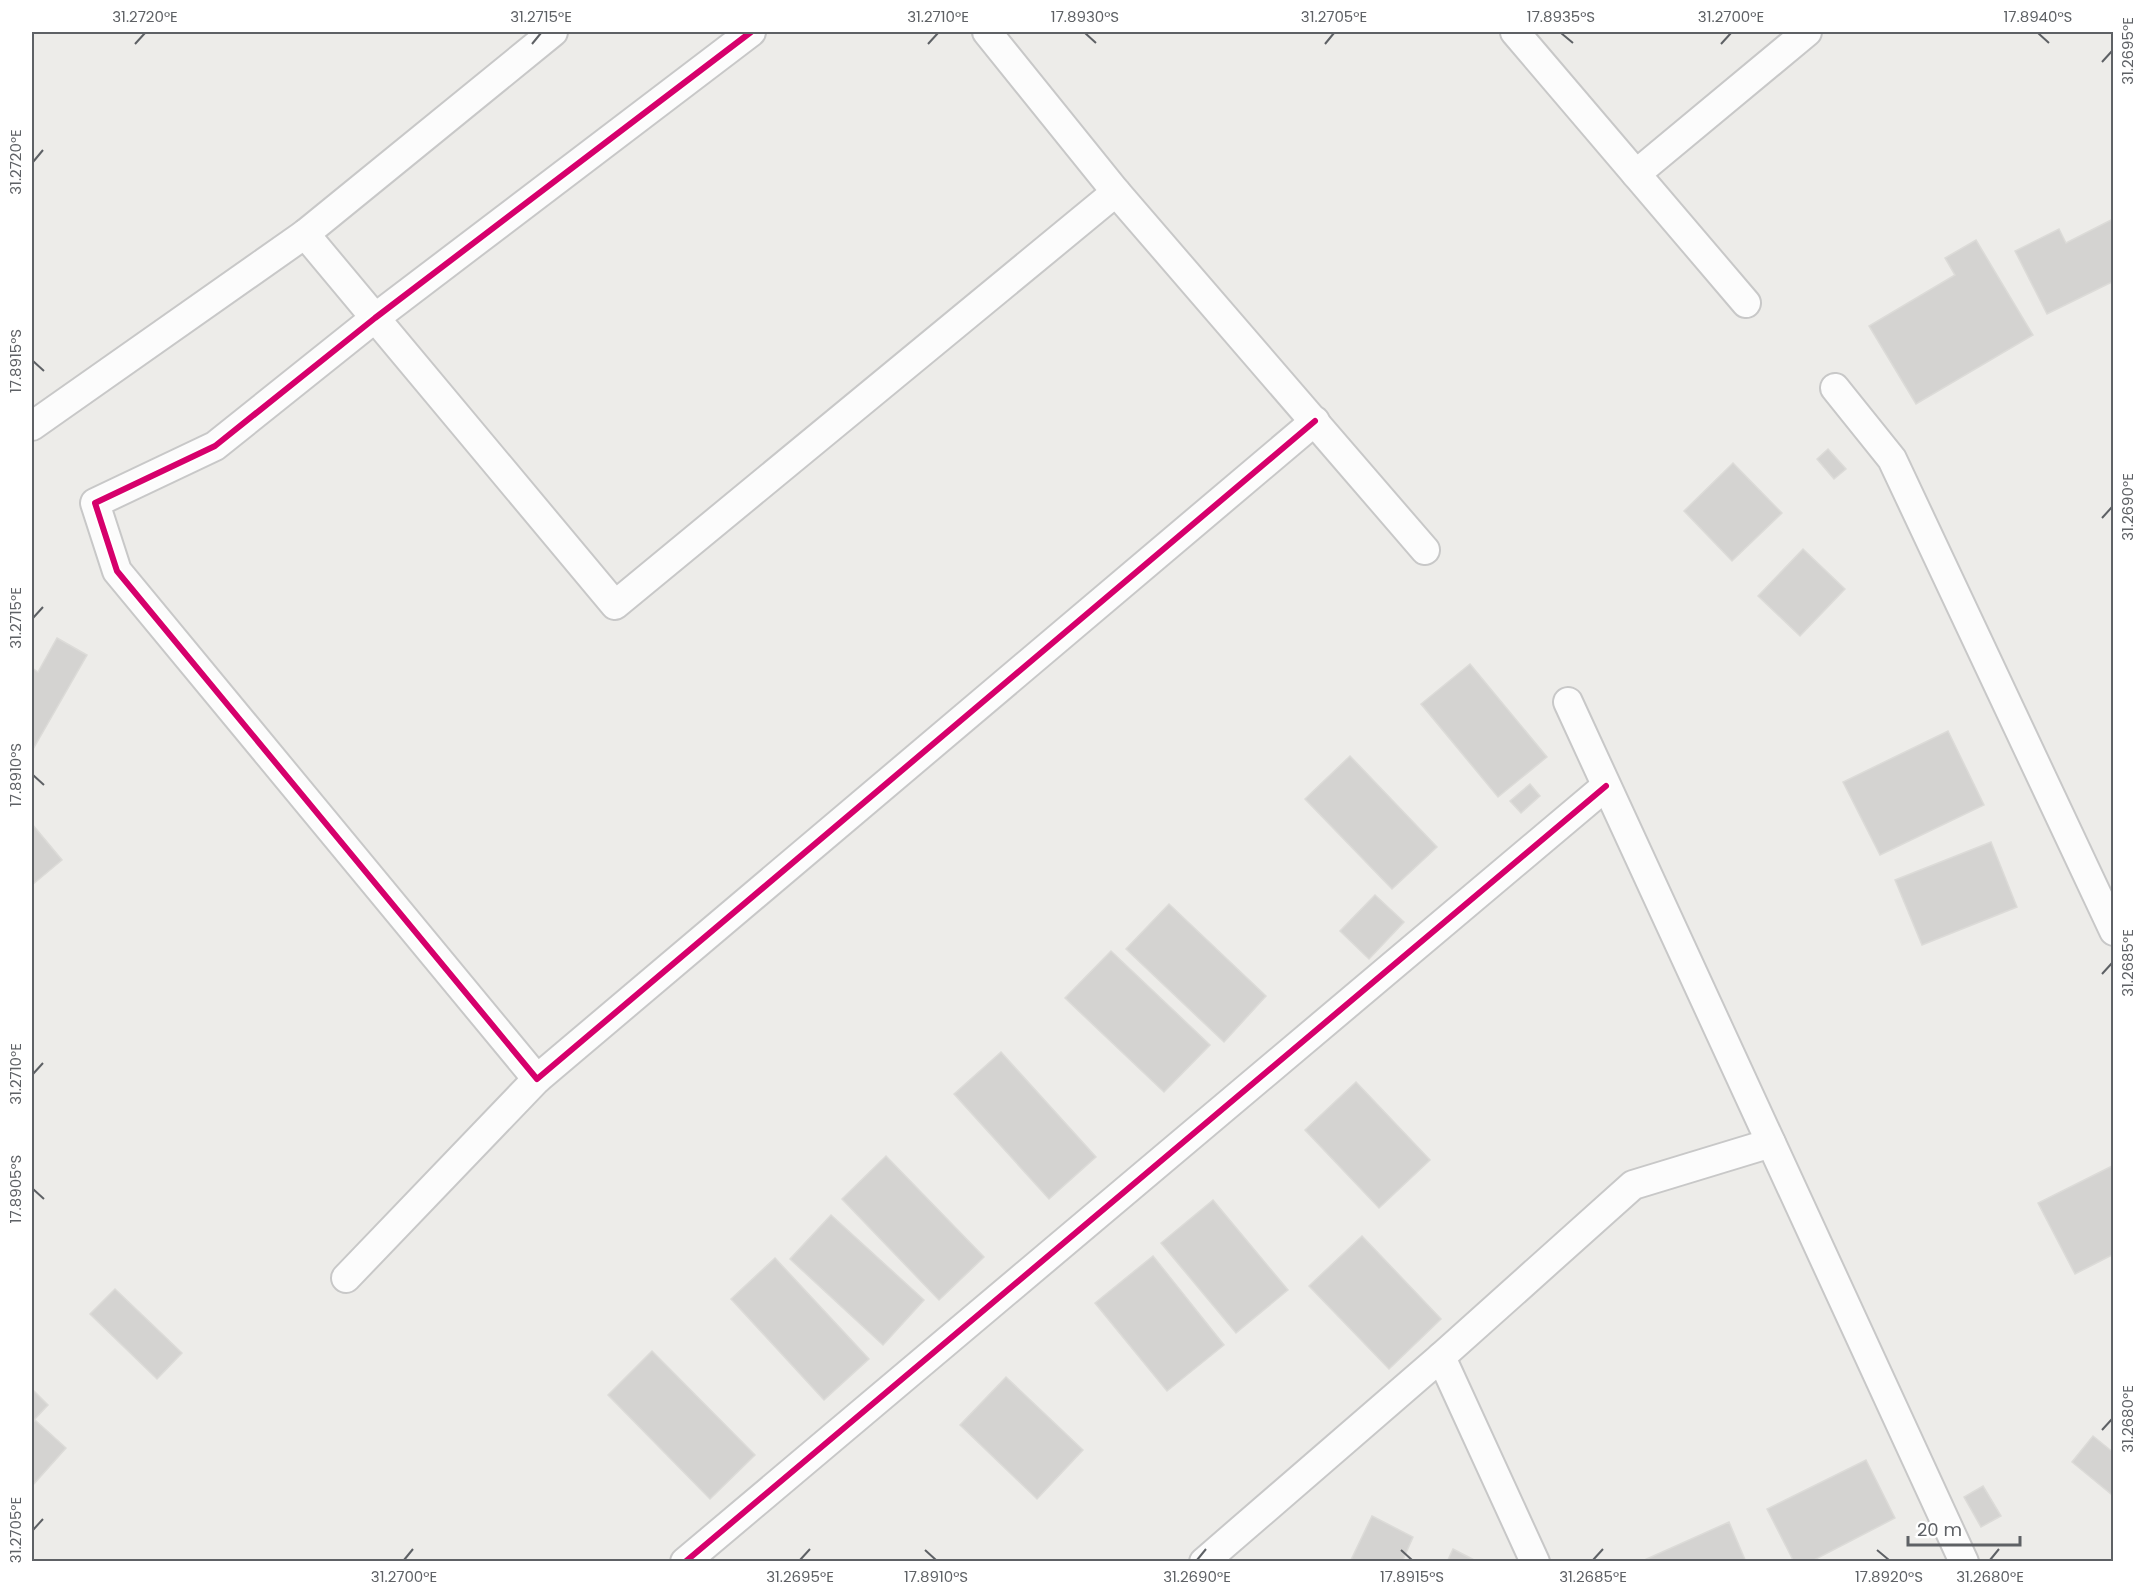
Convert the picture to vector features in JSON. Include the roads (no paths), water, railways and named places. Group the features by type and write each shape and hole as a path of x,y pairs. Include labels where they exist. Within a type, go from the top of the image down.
{"street":[{"path":"32,426 305,234 554,32"},
{"path":"537,1078 117,571 95,503 215,446 375,318 751,32"},
{"path":"987,32 1116,192 1425,549"},
{"path":"1515,32 1746,303"},
{"path":"1636,174 1807,32"},
{"path":"305,234 615,605 1116,192"},
{"path":"1834,388 1892,459 2114,931"},
{"path":"346,1278 537,1078 1316,421"},
{"path":"1568,702 1964,1562"},
{"path":"685,1562 1606,786"},
{"path":"1204,1562 1442,1357 1633,1185 1771,1143"},
{"path":"1442,1357 1535,1562"}]}
